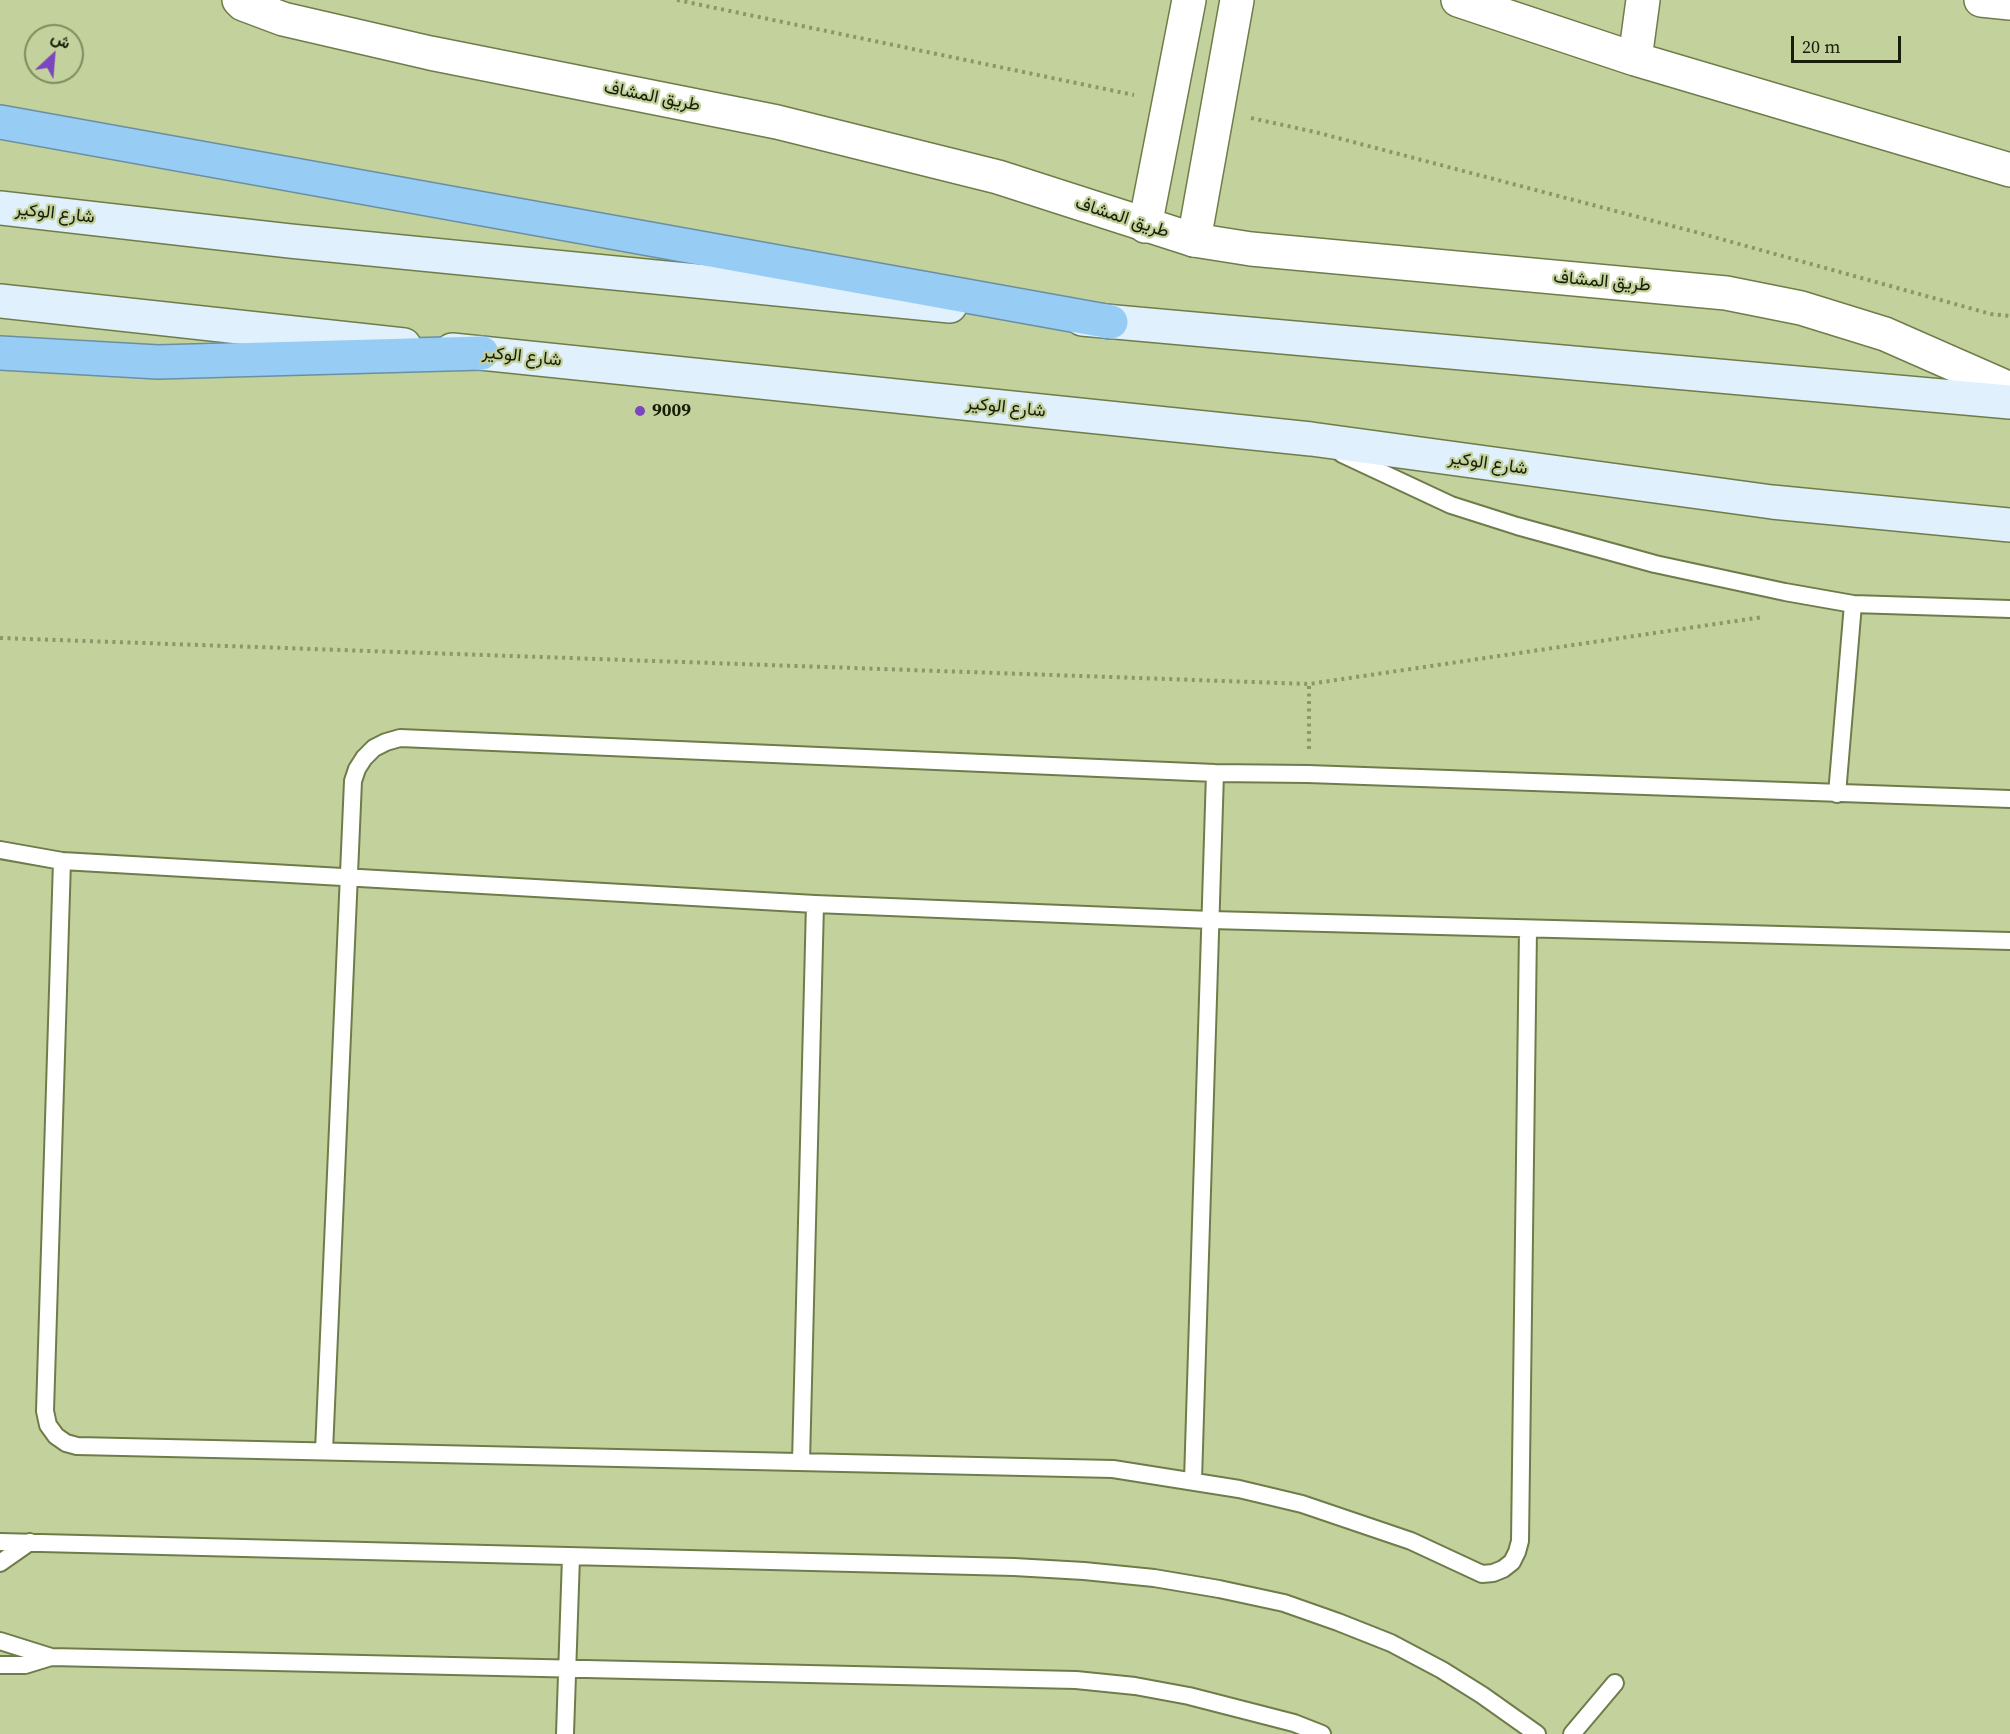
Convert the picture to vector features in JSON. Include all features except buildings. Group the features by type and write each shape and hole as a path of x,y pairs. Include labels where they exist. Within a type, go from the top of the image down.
{"highway":[{"path":"0,122 1111,322"},
{"path":"0,353 158,362 482,353"}],"main road":[{"name":"شارع الوكير","path":"0,208 290,241 1111,322 2010,402"},
{"name":"شارع الوكير","path":"0,301 1311,439 1772,502 2010,525"}],"street":[{"name":"طريق المشاف","path":"239,0 284,19 430,53 777,122 976,172 1194,240 1251,249 1725,293 1801,308 1885,334 2010,389"},
{"path":"1145,226 1189,0"},
{"path":"1194,240 1237,0"},
{"path":"1458,0 1635,59 2010,170"},
{"path":"1635,59 1643,0"},
{"path":"1981,0 2010,3"}],"lane":[{"path":"1311,439 1451,505 1517,526 1656,564 1853,604 2010,609"},
{"path":"1837,794 1853,604"},
{"path":"324,1451 353,781 357,769 374,748 386,742 400,738 1215,773 1308,774 2010,800"},
{"path":"1193,1480 1215,773"},
{"path":"0,850 62,861 815,904 1211,920 2010,941"},
{"path":"62,861 45,1411 48,1425 56,1436 66,1443 77,1446 1113,1469 1193,1480 1292,1502 1411,1541 1482,1574 1493,1573 1512,1562 1520,1541 1528,929"},
{"path":"801,1462 815,904"},
{"path":"0,1542 1084,1571 1154,1578 1284,1603 1391,1643 1442,1670 1537,1734"},
{"path":"0,1563 30,1542"},
{"path":"565,1734 571,1557"},
{"path":"0,1641 51,1657 1076,1680 1135,1686 1189,1696 1294,1723 1322,1734"},
{"path":"0,1665 25,1665 51,1657"},
{"path":"1572,1734 1615,1683"}],"path":[{"path":"677,0 1169,102"},
{"path":"1217,111 1316,132 1703,234 1991,314 2010,316"},
{"path":"0,638 1310,684 1770,616"},
{"path":"1308,774 1310,684"}],"place":[{"name":"9009","path":"640,411"}]}
